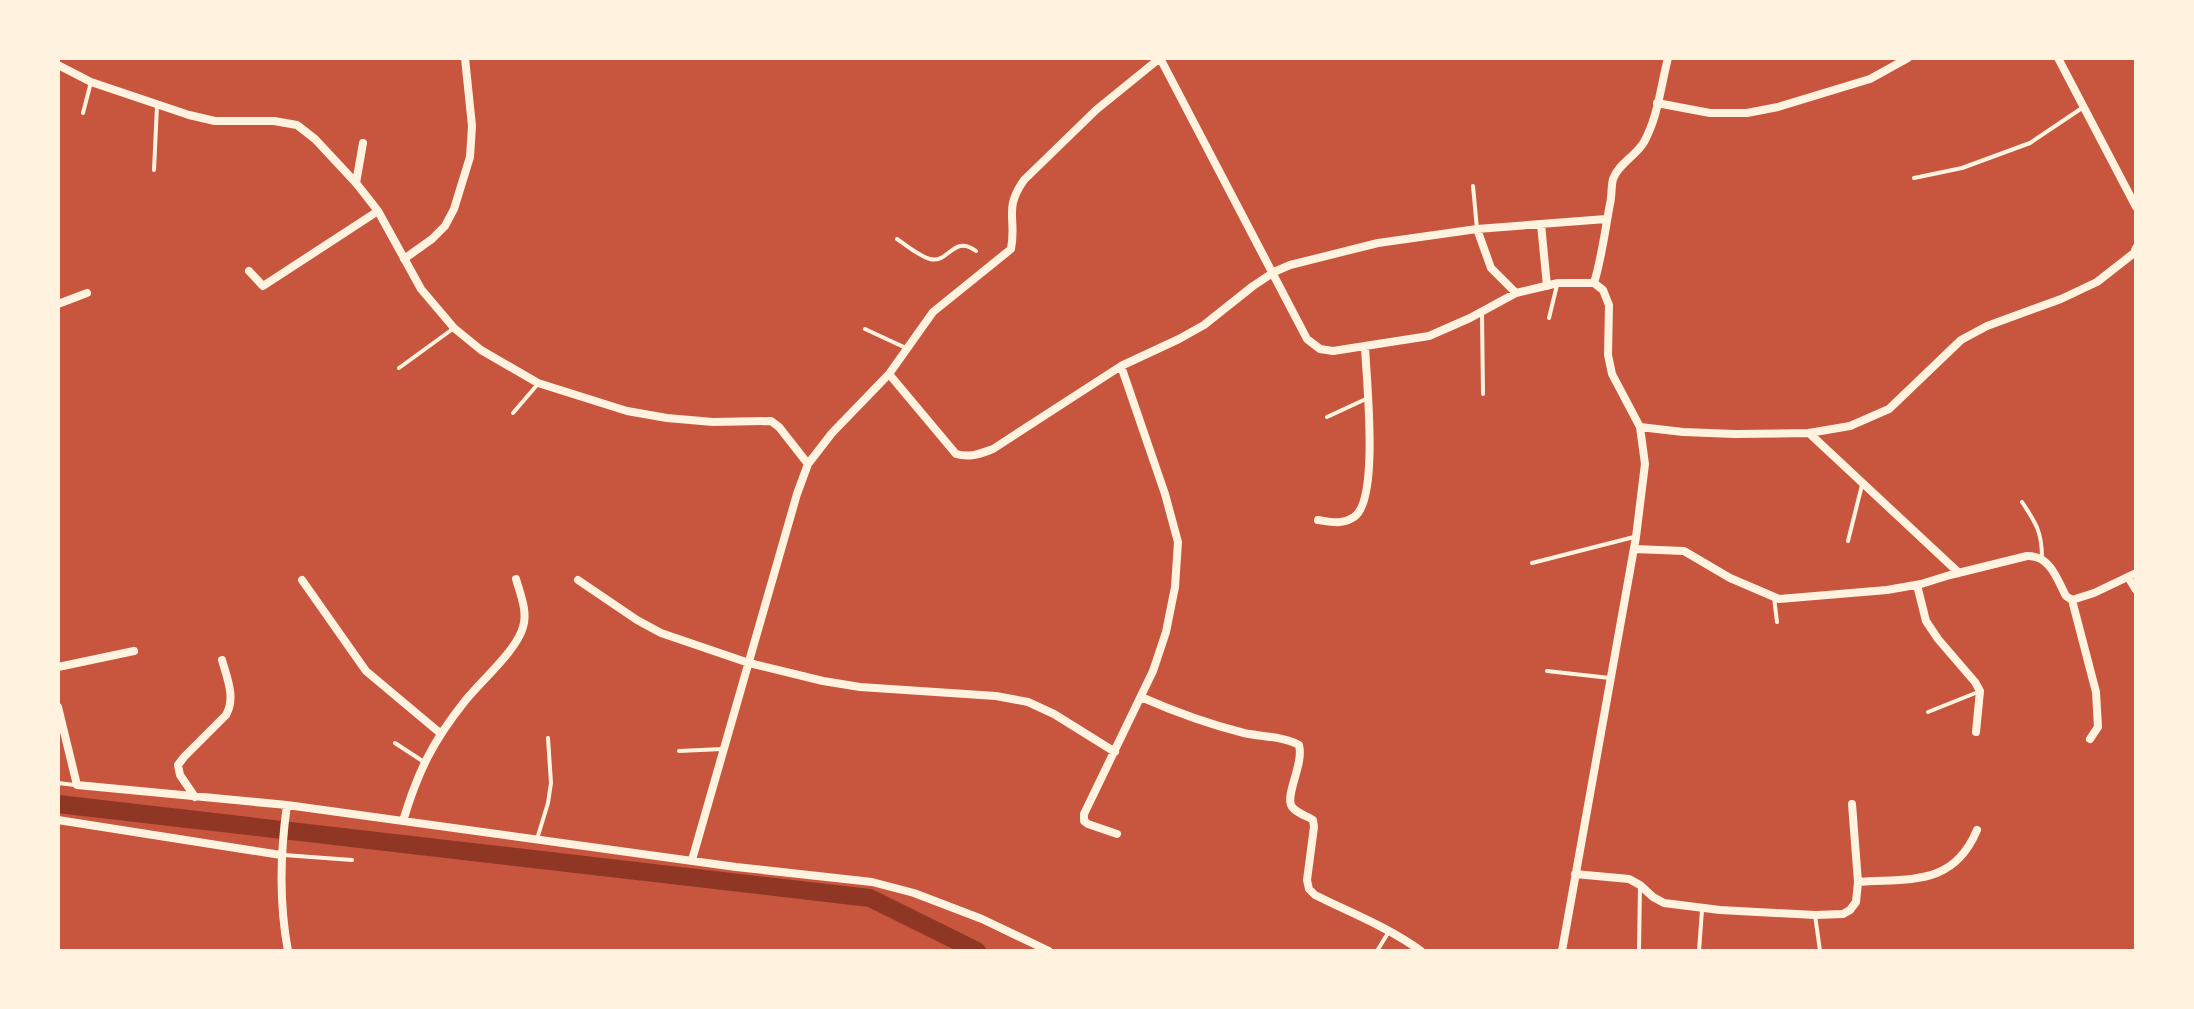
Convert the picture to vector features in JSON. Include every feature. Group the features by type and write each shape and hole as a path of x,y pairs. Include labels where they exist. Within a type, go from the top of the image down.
{"street":[{"path":"404,259 445,226 454,209 470,157 472,126 465,58"},
{"path":"692,860 808,464 832,433 889,374 933,312 1011,249 1011,205 1024,180 1086,119 1160,58 1307,339 1320,349 1333,351 1429,336 1516,293 1558,283 1594,283 1603,290 1609,305 1608,355 1612,374 1640,427 1645,464 1634,549 1562,951"},
{"path":"1594,283 1602,259 1614,177 1646,139 1668,58"},
{"path":"1657,103 1710,113 1747,113 1778,107 1870,79 1908,58"},
{"path":"2058,58 2136,207"},
{"path":"58,65 91,82 157,106 215,121 274,121 297,125 315,139 356,183 378,211 421,289 454,328 481,350 538,383 627,411 713,422 771,421 808,464"},
{"path":"356,183 363,143"},
{"path":"249,271 263,286 378,211"},
{"path":"889,374 956,454 966,457 993,449 1121,366 1204,325 1253,286 1290,265 1378,243 1477,229 1606,219"},
{"path":"1541,224 1547,286"},
{"path":"1477,229 1491,268 1516,293"},
{"path":"1640,427 1683,432 1809,433 1850,426 1889,409 1961,340 1987,326 2061,299 2097,282 2134,253 2136,248"},
{"path":"58,304 87,293"},
{"path":"1318,520 1341,523 1361,510 1370,456 1371,426 1365,346"},
{"path":"1117,834 1088,824 1084,821 1084,814 1141,697 1166,632 1175,587 1178,542 1165,494 1121,366"},
{"path":"1809,433 1959,573"},
{"path":"1634,549 1684,551 1730,578 1779,599 1917,585 2036,555 2046,561 2066,596 2072,600 2096,692 2098,727 2090,739"},
{"path":"2072,600 2132,575 2136,590"},
{"path":"403,821 413,786 440,733 514,644 523,627 524,608 516,579"},
{"path":"302,580 366,671 440,733"},
{"path":"578,580 661,633 749,663 860,687 996,696 1028,702 1054,714 1115,752"},
{"path":"1917,585 1926,621 1980,691 1976,732"},
{"path":"58,667 134,651"},
{"path":"195,797 180,775 178,765 231,707 231,694 222,660"},
{"path":"1141,697 1213,725 1299,745 1302,753 1290,800 1294,809 1313,820 1307,880 1309,889 1421,951"},
{"path":"58,707 77,785 287,805 872,882 982,919 1049,951"},
{"path":"1575,874 1629,879 1664,903 1815,915 1843,914 1856,902 1858,882 1852,804"},
{"path":"287,805 281,855 288,951"},
{"path":"58,820 281,855"},
{"path":"1858,882 1933,876 1963,857 1977,830"}],"lane":[{"path":"83,113 91,82"},
{"path":"154,170 157,106"},
{"path":"1914,178 1962,168 2030,143 2084,107"},
{"path":"1473,186 1477,229"},
{"path":"897,239 934,260 962,245 976,251"},
{"path":"984,258 991,266"},
{"path":"1549,318 1558,283"},
{"path":"1482,311 1483,394"},
{"path":"399,368 454,328"},
{"path":"865,329 908,349"},
{"path":"513,413 538,383"},
{"path":"1327,417 1368,398"},
{"path":"1848,541 1862,483"},
{"path":"2022,502 2037,525 2042,558"},
{"path":"1532,563 1636,537"},
{"path":"1774,597 1777,622"},
{"path":"1547,671 1610,678"},
{"path":"1928,712 1980,691"},
{"path":"537,839 551,783 548,738"},
{"path":"395,743 424,762"},
{"path":"679,751 724,749"},
{"path":"58,783 77,785"},
{"path":"281,855 352,860"},
{"path":"1639,951 1640,885"},
{"path":"1699,951 1703,908"},
{"path":"1815,915 1820,951"},
{"path":"1377,951 1389,931"}],"waterway":[{"path":"58,804 870,898 977,951"}]}
